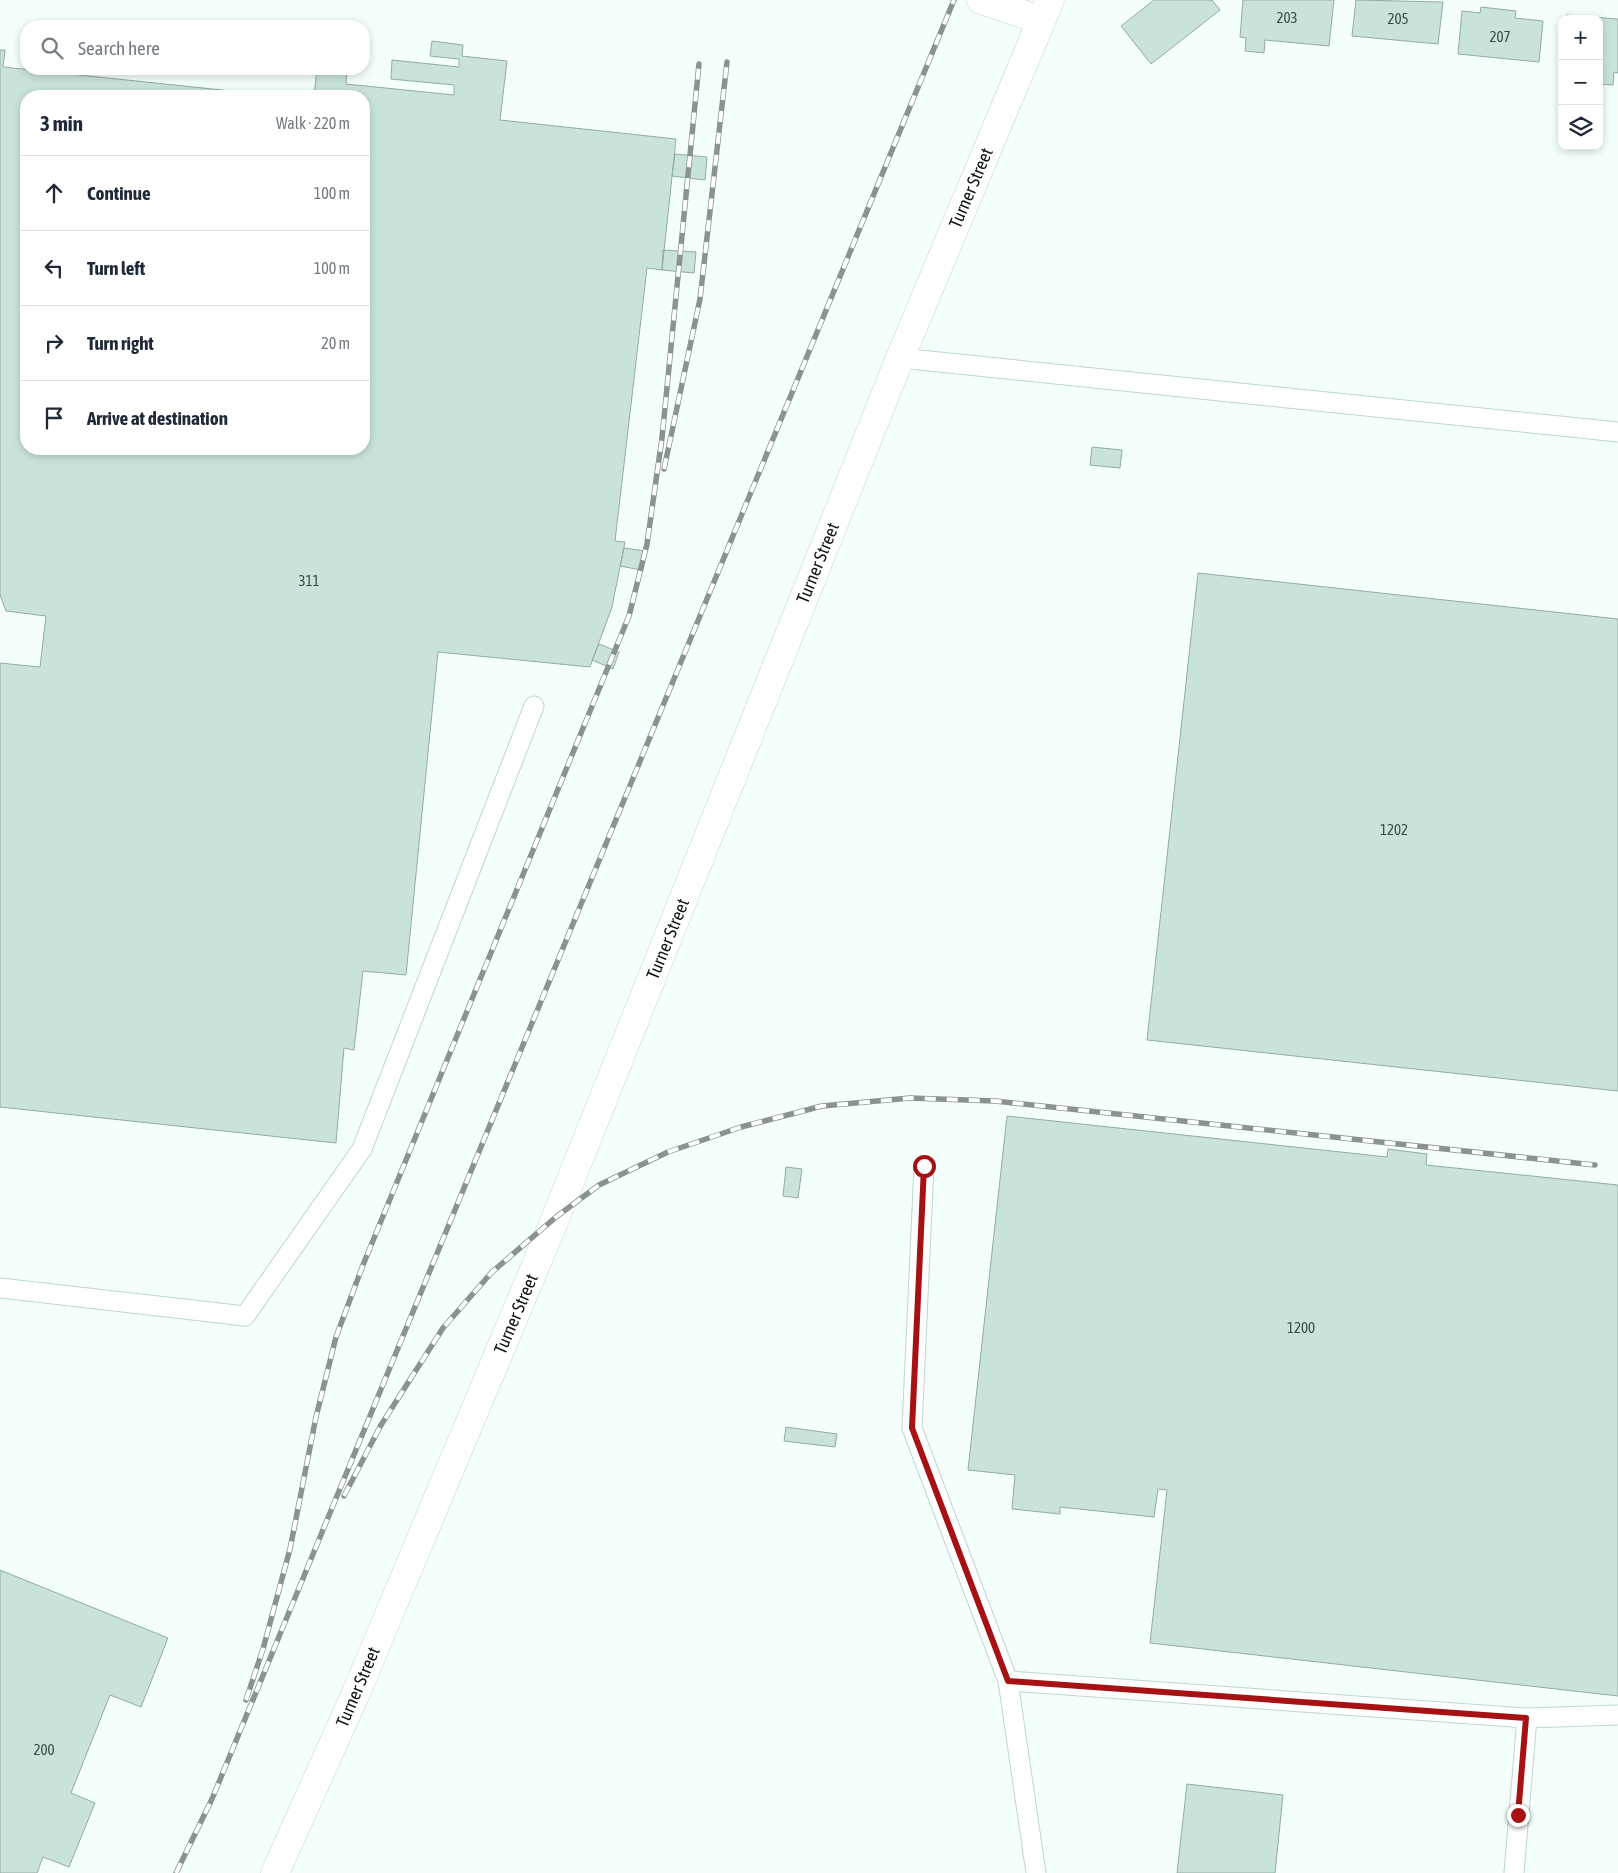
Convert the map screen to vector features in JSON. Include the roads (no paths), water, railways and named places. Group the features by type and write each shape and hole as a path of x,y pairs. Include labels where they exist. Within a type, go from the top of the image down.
{"street":[{"path":"981,0 1045,10"},
{"name":"Turner Street","path":"275,1873 356,1693 556,1217 900,358 1045,10"}],"lane":[{"path":"900,358 1618,432"},
{"path":"0,1288 245,1316 362,1149 534,706"},
{"path":"924,1166 912,1428 1008,1681 1036,1873"},
{"path":"1008,1681 1526,1718 1618,1716"},
{"path":"1514,1873 1526,1718"}],"railway":[{"path":"176,1873 212,1799 954,0"},
{"path":"664,469 700,299 727,62"},
{"path":"246,1700 263,1649 290,1549 316,1417 336,1337 363,1265 629,616 647,544 662,438 699,64"},
{"path":"344,1496 381,1425 443,1328 492,1272 556,1217 599,1185 668,1152 741,1127 822,1106 910,1098 995,1101 1595,1165"}]}
